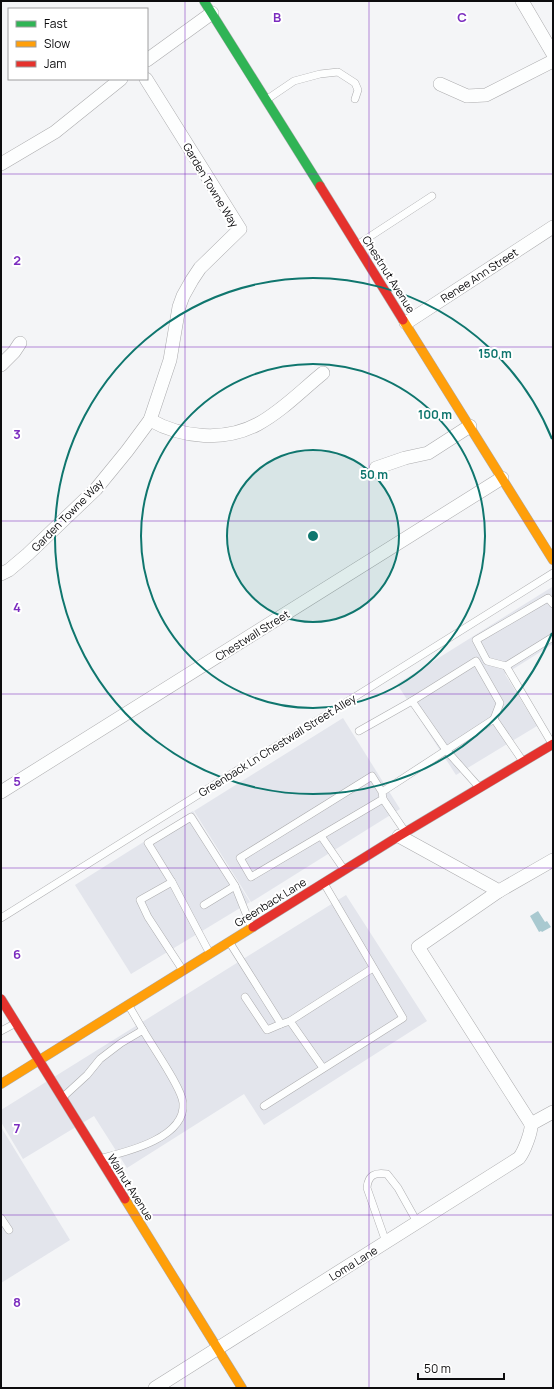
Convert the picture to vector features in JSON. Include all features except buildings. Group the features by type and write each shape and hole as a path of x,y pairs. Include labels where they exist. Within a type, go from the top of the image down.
{"street":[{"name":"Chestnut Avenue","path":"204,1 502,478 549,545 553,560"},
{"path":"522,1 553,54"},
{"path":"148,59 212,13"},
{"path":"440,84 467,96 486,95 553,61"},
{"path":"1,164 55,132 120,80"},
{"name":"Garden Towne Way","path":"1,574 9,570 28,554 96,489 150,420 170,360 179,307 183,296 200,268 240,229 147,80"},
{"name":"Renee Ann Street","path":"406,323 553,227"},
{"path":"1,365 14,352 20,343"},
{"path":"150,420 167,428 183,433 215,436 237,432 258,424 276,412 324,373"},
{"path":"376,468 405,458 428,453 470,426"},
{"name":"Chestwall Street","path":"1,792 502,478"},
{"name":"Greenback Lane","path":"1,1084 402,834 552,744"},
{"path":"402,834 499,891"},
{"path":"553,860 499,891 418,947 531,1124 553,1112"},
{"name":"Walnut Avenue","path":"1,999 242,1388"},
{"name":"Loma Lane","path":"155,1388 519,1158 523,1152 531,1129 531,1124"}],"lane":[{"path":"266,100 294,81 320,74 338,72 355,82 358,90 355,99"},
{"path":"357,245 432,196"},
{"name":"Greenback Ln Chestwall Street Alley","path":"1,918 553,573"},
{"path":"552,744 506,666 487,661 476,640 548,598 553,604"},
{"path":"506,666 553,637"},
{"path":"359,731 412,701 476,661 500,703 494,719 446,750 383,795 320,836 251,877 240,858 372,776 383,795 402,834"},
{"path":"412,701 446,750 480,788"},
{"path":"494,719 523,762"},
{"path":"210,954 172,882 148,843 191,817 235,886 252,928"},
{"path":"320,836 344,870"},
{"path":"172,882 140,900 148,917 183,971"},
{"path":"264,1106 402,1018 323,883"},
{"path":"204,905 235,886"},
{"path":"229,942 281,1024"},
{"path":"245,997 268,1030 290,1021 373,968"},
{"path":"99,1158 136,1149 160,1137 172,1128 180,1117 183,1104 178,1090 128,1005"},
{"path":"290,1021 323,1068"},
{"path":"1,1031 16,1023"},
{"path":"62,1097 87,1075 100,1059 121,1043 143,1030"},
{"path":"386,1242 367,1188 370,1177 378,1173 387,1174 398,1188 417,1222"},
{"path":"1,1218 9,1230"}],"shaded area":[{"path":"552,587 553,644 505,674 537,726 456,775 397,684"},
{"path":"343,718 400,809 251,902 194,811"},
{"path":"193,811 250,902 131,974 75,885"},
{"path":"346,895 427,1021 264,1125 244,1094 127,1168 94,1116 23,1159 1,1122 1,1110"},
{"path":"1,1127 70,1240 1,1283"}],"water":[{"path":"538,911 545,922 547,921 551,927 542,932 539,932 530,916"}],"traffic: fast":[{"path":"204,1 320,186"}],"traffic: slow":[{"path":"403,320 553,560"},
{"path":"1,1084 253,927"},
{"path":"125,1199 242,1388"}],"traffic: jam":[{"path":"320,186 403,320"},
{"path":"253,927 399,836 553,744"},
{"path":"1,999 125,1199"}]}
